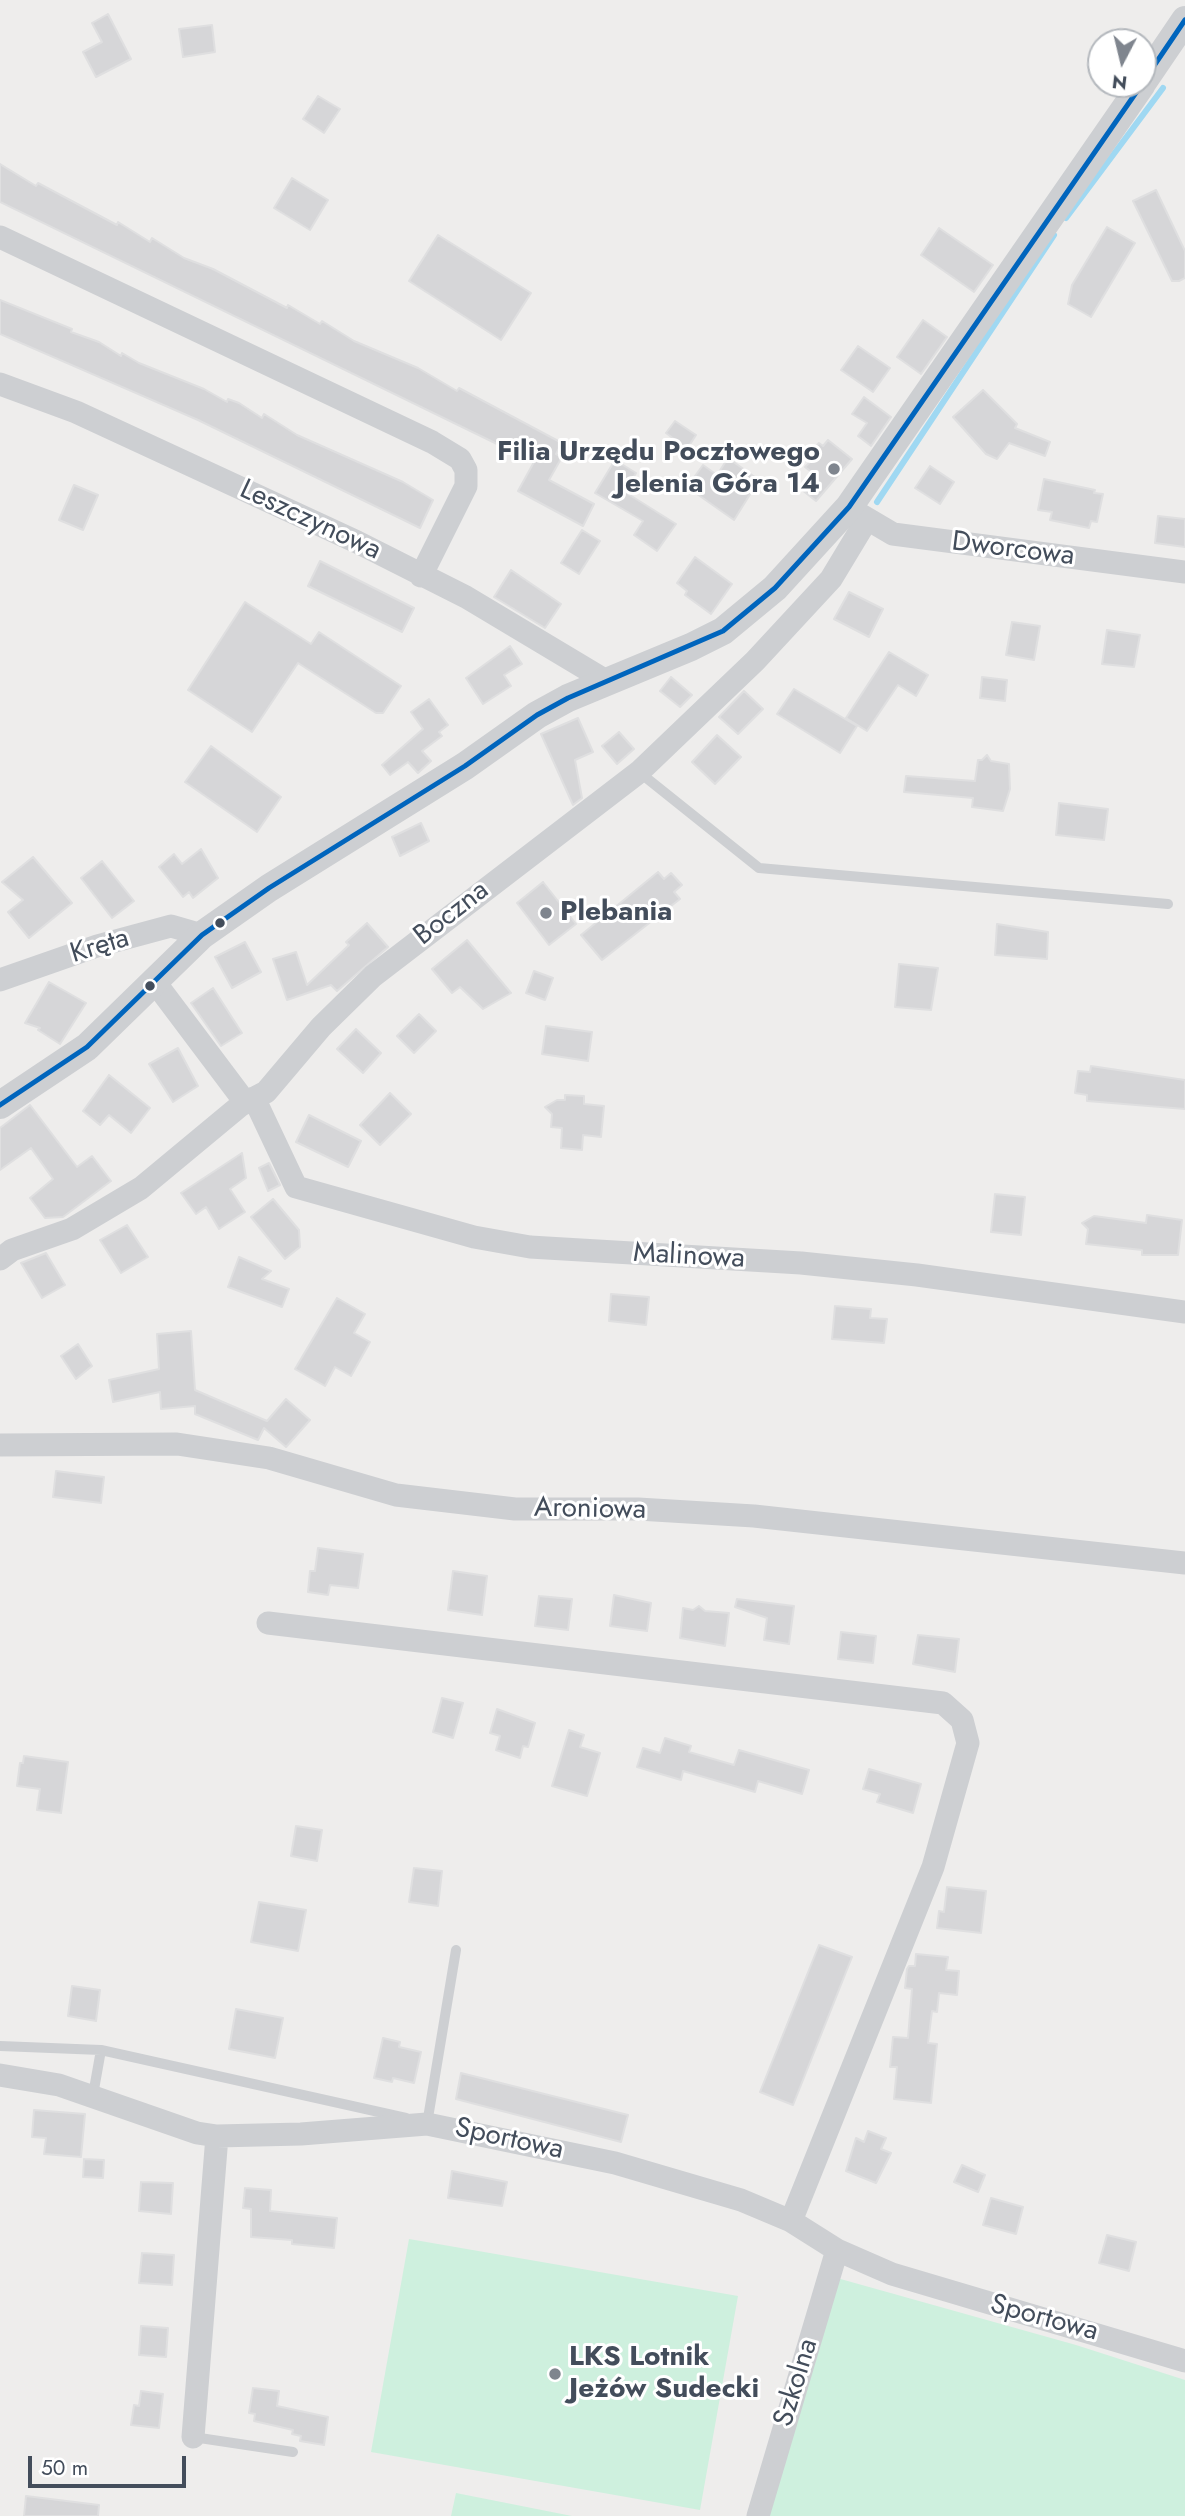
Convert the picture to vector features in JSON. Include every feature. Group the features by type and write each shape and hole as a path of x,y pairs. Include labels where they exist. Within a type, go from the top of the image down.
{"street":[{"path":"1157,61 1185,20"},
{"path":"0,1105 87,1047 202,935 269,888 465,766 537,715 568,698 691,648 743,616 857,514 1132,98"},
{"path":"0,237 420,436 460,459 466,470 466,485 421,576"},
{"name":"Leszczynowa","path":"0,384 76,412 421,576 482,606 608,682"},
{"name":"Dworcowa","path":"857,514 893,534 1185,572"},
{"name":"Boczna","path":"0,1259 12,1250 72,1229 141,1188 250,1100 266,1092 321,1027 373,976 639,772 771,646 831,579 857,514"},
{"name":"Kręta","path":"0,980 97,946 171,926 202,935"},
{"name":"Malinowa","path":"154,981 214,1062 250,1100 296,1187 474,1237 530,1247 800,1263 904,1273 1185,1312"},
{"name":"Aroniowa","path":"0,1445 177,1444 269,1458 409,1497 514,1508 638,1509 754,1516 1185,1563"},
{"path":"268,1623 943,1703 962,1720 968,1743 933,1867 791,2221"},
{"name":"Sportowa","path":"0,2075 59,2085 197,2133 217,2136 301,2134 418,2125 615,2163 741,2200 791,2221 837,2250 892,2274 955,2295 1117,2339 1185,2361"},
{"path":"193,2437 217,2136"},
{"name":"Szkolna","path":"758,2516 837,2250"}],"lane":[{"path":"639,772 760,868 1168,904"},
{"path":"0,2046 101,2050 405,2118 418,2125 456,1950"},
{"path":"93,2095 101,2050"},
{"path":"193,2437 293,2452"}],"green space":[{"name":"LKS Lotnik Jeżów Sudecki","path":"409,2239 738,2296 700,2510 371,2452"},
{"path":"837,2278 1076,2345 1185,2380 1185,2516 765,2516"},
{"path":"456,2493 572,2516 451,2516"}],"building":[{"path":"108,14 131,59 96,77 83,52 102,42 92,23"},
{"path":"212,25 215,52 183,57 179,29"},
{"path":"318,96 340,109 324,133 303,119"},
{"path":"0,164 36,186 38,183 117,225 118,222 150,242 152,238 184,258 213,269 287,308 288,305 320,324 322,321 354,341 418,368 457,391 459,388 562,443 556,454 562,457 549,480 594,504 583,526 518,491 534,462 0,202"},
{"path":"292,178 328,200 310,230 274,208"},
{"path":"1156,190 1185,251 1185,278 1179,281 1172,281 1133,201"},
{"path":"1107,227 1135,243 1091,317 1068,304 1072,285"},
{"path":"939,228 993,265 974,292 921,255"},
{"path":"438,235 531,293 501,340 409,281"},
{"path":"0,300 72,329 71,332 99,342 121,356 122,353 227,402 228,399 239,403 262,418 264,414 297,435 403,482 433,500 420,528 198,420 0,334"},
{"path":"923,320 947,337 921,374 897,357"},
{"path":"858,346 890,368 873,392 841,370"},
{"path":"983,390 1017,424 1015,428 1050,442 1045,456 1009,443 997,459 986,454 953,417"},
{"path":"864,397 891,417 871,446 858,436 867,423 852,414"},
{"path":"675,421 696,435 687,449 666,433"},
{"path":"828,440 852,459 816,501 802,490 814,474 805,467 812,460 808,456 819,443 823,446"},
{"path":"728,458 759,480 734,520 687,487 703,465 717,475"},
{"path":"615,460 636,473 625,492 676,524 657,551 634,535 643,521 595,493"},
{"path":"930,466 954,482 940,504 915,488"},
{"path":"1044,479 1103,494 1097,522 1091,521 1089,528 1050,520 1052,512 1038,510"},
{"path":"74,485 98,495 83,530 59,520"},
{"path":"1158,516 1185,519 1185,547 1155,543"},
{"path":"582,530 600,541 579,574 561,563"},
{"path":"695,557 732,584 711,614 685,595 687,591 677,583"},
{"path":"320,561 414,608 402,632 308,586"},
{"path":"511,570 561,604 545,628 494,597"},
{"path":"849,592 883,609 869,637 834,619"},
{"path":"245,602 311,644 319,632 401,686 383,713 376,713 298,663 252,732 188,690"},
{"path":"1012,622 1040,626 1034,660 1006,655"},
{"path":"1107,630 1140,635 1134,667 1102,664"},
{"path":"510,646 522,664 504,675 511,686 483,704 466,678"},
{"path":"889,652 928,675 916,696 898,685 867,731 846,718"},
{"path":"671,677 692,695 680,707 660,691"},
{"path":"982,677 1007,680 1005,701 980,698"},
{"path":"794,689 857,726 840,753 777,714"},
{"path":"744,691 763,709 738,734 719,717"},
{"path":"429,699 448,725 439,732 442,736 422,751 431,761 418,773 408,762 390,775 382,765 423,729 411,712"},
{"path":"578,718 593,752 575,760 582,798 573,805 541,734"},
{"path":"619,732 634,749 617,764 602,746"},
{"path":"717,735 741,757 715,784 692,762"},
{"path":"211,746 281,797 257,832 185,782"},
{"path":"987,755 991,761 1009,764 1010,789 1003,811 972,807 973,798 904,792 906,776 975,781 978,760"},
{"path":"1059,803 1108,809 1104,840 1056,835"},
{"path":"421,823 429,841 400,856 392,837"},
{"path":"201,849 218,878 193,898 189,892 183,897 159,867 174,854 182,864"},
{"path":"33,857 72,903 29,938 8,912 23,900 2,882"},
{"path":"102,861 134,901 112,918 81,878"},
{"path":"658,872 664,879 671,873 682,885 674,892 680,899 602,960 581,935"},
{"name":"Plebania","path":"543,882 576,924 549,945 517,903"},
{"path":"367,923 388,947 337,991 331,985 287,1000 273,959 296,952 307,985 349,945 346,942"},
{"path":"997,924 1048,932 1047,959 995,955"},
{"path":"467,940 511,993 483,1009 460,987 452,993 432,969"},
{"path":"245,942 261,972 232,988 215,957"},
{"path":"899,964 938,968 931,1010 895,1007"},
{"path":"534,971 553,978 545,1000 526,993"},
{"path":"49,982 86,1003 60,1044 38,1030 40,1028 25,1023"},
{"path":"213,988 242,1033 221,1046 191,1003"},
{"path":"419,1014 436,1031 414,1053 397,1036"},
{"path":"546,1026 592,1032 588,1061 542,1054"},
{"path":"356,1029 381,1053 363,1073 337,1049"},
{"path":"178,1048 198,1086 173,1102 149,1064"},
{"path":"1091,1066 1185,1080 1185,1109 1087,1101 1087,1095 1075,1093 1078,1071 1090,1072"},
{"path":"109,1075 150,1108 131,1133 109,1115 100,1125 83,1111"},
{"path":"390,1093 411,1114 380,1145 360,1125"},
{"path":"565,1095 584,1096 584,1104 604,1106 601,1137 583,1135 582,1150 561,1148 562,1128 551,1127 552,1114 545,1107 557,1100 565,1100"},
{"path":"30,1105 77,1167 92,1156 111,1181 63,1217 45,1218 30,1198 53,1179 31,1148 0,1170 0,1128"},
{"path":"309,1115 361,1141 348,1167 296,1142"},
{"path":"242,1153 246,1178 230,1189 245,1212 219,1229 206,1207 196,1214 181,1193"},
{"path":"269,1163 280,1185 268,1191 259,1168"},
{"path":"995,1194 1025,1197 1021,1235 991,1232"},
{"path":"273,1199 299,1230 300,1247 285,1259 251,1217"},
{"path":"1147,1215 1182,1220 1178,1255 1142,1255 1142,1250 1086,1244 1088,1229 1082,1223 1094,1216 1146,1223"},
{"path":"127,1225 148,1257 121,1273 100,1240"},
{"path":"46,1253 65,1285 42,1298 21,1263"},
{"path":"239,1257 271,1271 262,1279 289,1289 282,1307 228,1287"},
{"path":"611,1294 649,1297 646,1325 609,1321"},
{"path":"337,1298 365,1314 354,1333 370,1342 351,1376 335,1367 325,1386 295,1369"},
{"path":"835,1306 871,1309 870,1318 887,1319 884,1343 832,1339"},
{"path":"191,1331 195,1390 267,1421 286,1399 310,1420 286,1447 264,1428 258,1440 195,1414 195,1406 161,1409 160,1392 113,1402 109,1380 159,1369 157,1334"},
{"path":"78,1344 92,1366 76,1379 61,1356"},
{"path":"56,1471 104,1477 101,1503 53,1497"},
{"path":"318,1548 363,1554 358,1588 330,1585 328,1595 308,1592 310,1571 315,1571"},
{"path":"453,1571 487,1576 482,1615 448,1610"},
{"path":"614,1595 651,1603 647,1631 610,1626"},
{"path":"539,1596 572,1599 568,1630 535,1626"},
{"path":"737,1599 794,1606 789,1644 764,1640 767,1618 735,1607"},
{"path":"699,1606 705,1611 729,1613 725,1646 680,1638 683,1608 693,1610"},
{"path":"841,1632 876,1636 873,1663 838,1659"},
{"path":"918,1635 959,1639 955,1672 913,1664"},
{"path":"442,1698 463,1703 453,1738 433,1732"},
{"path":"497,1709 535,1723 528,1747 523,1746 520,1758 496,1750 500,1736 490,1733"},
{"path":"569,1730 584,1735 580,1747 600,1753 587,1796 552,1786"},
{"path":"665,1738 691,1746 689,1752 734,1765 739,1750 809,1770 802,1794 758,1781 755,1792 683,1771 681,1780 637,1767 643,1748 660,1753"},
{"path":"24,1756 68,1762 61,1813 37,1810 40,1789 17,1786 20,1763 23,1763"},
{"path":"869,1769 921,1784 913,1813 877,1802 880,1794 863,1789"},
{"path":"296,1826 322,1830 317,1861 291,1856"},
{"path":"414,1868 442,1871 438,1906 409,1902"},
{"path":"947,1887 986,1891 981,1933 937,1928 939,1911 944,1912"},
{"path":"259,1902 306,1910 298,1951 251,1942"},
{"path":"819,1945 852,1957 793,2105 760,2092"},
{"path":"916,1954 948,1957 946,1970 959,1971 957,1995 939,1993 937,2012 932,2011 928,2043 937,2044 931,2103 894,2099 897,2067 890,2067 893,2037 908,2038 912,1989 905,1988 907,1969 909,1966 915,1966"},
{"path":"72,1986 100,1990 96,2021 68,2016"},
{"path":"236,2009 283,2018 275,2058 229,2049"},
{"path":"383,2038 400,2042 399,2047 421,2052 414,2083 393,2078 392,2082 374,2078"},
{"path":"461,2073 628,2115 621,2142 456,2099"},
{"path":"34,2110 85,2114 81,2157 44,2154 46,2138 32,2137"},
{"path":"868,2131 886,2138 881,2149 891,2153 876,2183 846,2171 856,2138 864,2142"},
{"path":"84,2159 104,2160 103,2178 83,2177"},
{"path":"962,2165 985,2175 978,2192 954,2182"},
{"path":"452,2171 507,2182 502,2206 448,2198"},
{"path":"141,2182 173,2183 171,2214 139,2211"},
{"path":"245,2188 271,2190 270,2211 337,2218 334,2248 292,2244 292,2240 251,2237 251,2209 243,2208"},
{"path":"991,2198 1023,2207 1016,2234 983,2225"},
{"path":"1107,2235 1136,2242 1129,2271 1099,2263"},
{"path":"142,2253 174,2255 172,2285 139,2283"},
{"path":"141,2326 168,2328 166,2357 139,2355"},
{"path":"253,2388 279,2391 277,2406 328,2417 324,2445 300,2441 301,2436 292,2434 293,2430 254,2421 255,2414 249,2413"},
{"path":"141,2391 163,2394 159,2428 131,2425 134,2405 139,2406"},
{"path":"26,2496 99,2505 98,2516 24,2516"}],"waterway":[{"path":"1066,218 1163,88"},
{"path":"877,502 1054,235"}],"transit line":[{"path":"1157,61 1185,20"},
{"path":"0,1105 87,1047 202,935 269,888 465,766 537,715 568,698 723,631 775,588 849,507 1132,98"}],"place":[{"name":"Filia Urzędu Pocztowego Jelenia Góra 14","path":"834,469"},
{"name":"Plebania","path":"546,913"},
{"name":"LKS Lotnik Jeżów Sudecki","path":"555,2374"}]}
